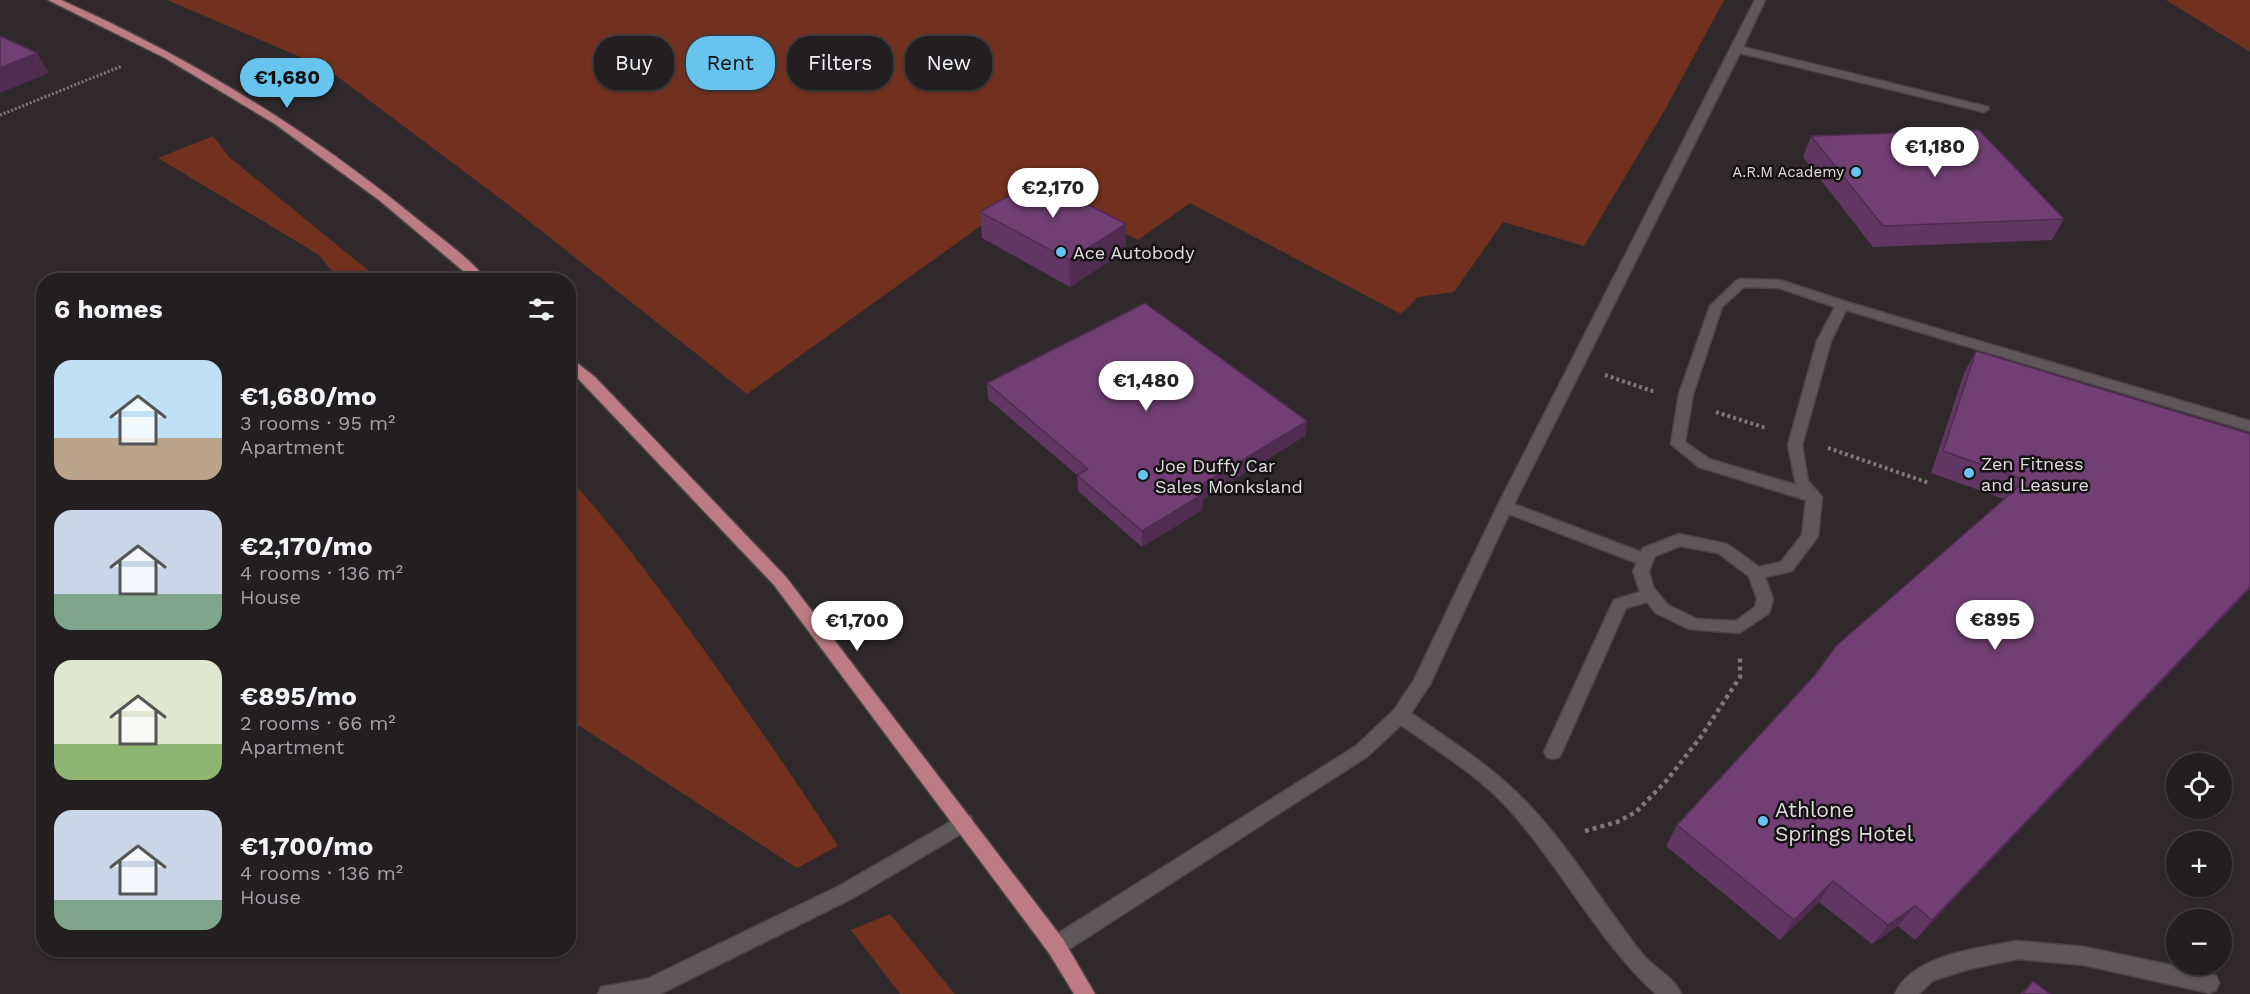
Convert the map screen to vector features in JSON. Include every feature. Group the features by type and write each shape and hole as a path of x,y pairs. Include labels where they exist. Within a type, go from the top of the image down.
{"main road":[{"path":"53,0 159,51 267,112 344,166 473,273"},
{"path":"576,368 780,581 1056,946 1085,994"}],"lane":[{"path":"1056,946 1362,751 1400,715 1421,684 1505,507 1761,0"},
{"path":"1737,49 1984,109"},
{"path":"1814,497 1749,475 1704,463 1678,444 1685,403 1716,306 1741,283 1780,284 1842,305 2250,426"},
{"path":"1756,573 1786,567 1810,536 1814,497 1801,482 1795,445 1824,341 1842,305"},
{"path":"1505,507 1646,560"},
{"path":"1679,540 1722,548 1756,573 1765,599 1762,610 1739,627 1695,625 1662,609 1646,589 1641,571 1646,560 1649,552 1679,540"},
{"path":"1553,752 1620,604 1651,595"},
{"path":"1400,715 1476,769 1511,799 1546,840 1638,964 1671,994"},
{"path":"608,994 649,989 846,892 964,822"},
{"path":"1905,994 1926,973 1969,960 2016,950 2084,956 2210,983"}],"path":[{"path":"0,115 159,51"},
{"path":"1577,365 1929,483"},
{"path":"1546,840 1617,822 1636,812 1667,780 1700,738 1740,677 1739,627"}],"shaded area":[{"path":"167,0 1724,0 1667,106 1584,246 1503,222 1454,292 1418,297 1401,314 1190,203 1138,240 1036,186 747,394 510,206 326,68"},
{"path":"2166,0 2250,0 2250,52"},
{"path":"213,136 229,157 371,273 333,273 319,255 158,158"},
{"path":"576,486 622,541 688,628 838,846 797,868 576,724"},
{"path":"890,914 955,994 900,994 851,930"}],"building":[{"path":"0,36 37,53 0,68"},
{"path":"1979,130 2064,219 1883,226 1811,136"},
{"path":"1038,179 1126,224 1069,260 980,212"},
{"path":"1145,303 1307,421 1196,488 1203,494 1142,531 1077,475 1088,469 987,383"},
{"path":"1976,351 2250,434 2250,587 1932,920 1915,906 1888,925 1833,881 1794,920 1677,825 1814,676 1836,646 2026,480 1943,451"},
{"path":"2033,981 2050,994 2023,994"}],"place":[{"name":"A.R.M Academy","path":"1856,172"},
{"name":"Ace Autobody","path":"1061,252"},
{"name":"Zen Fitness and Leasure","path":"1969,473"},
{"name":"Joe Duffy Car Sales Monksland","path":"1143,475"},
{"name":"Athlone Springs Hotel","path":"1763,821"}]}
